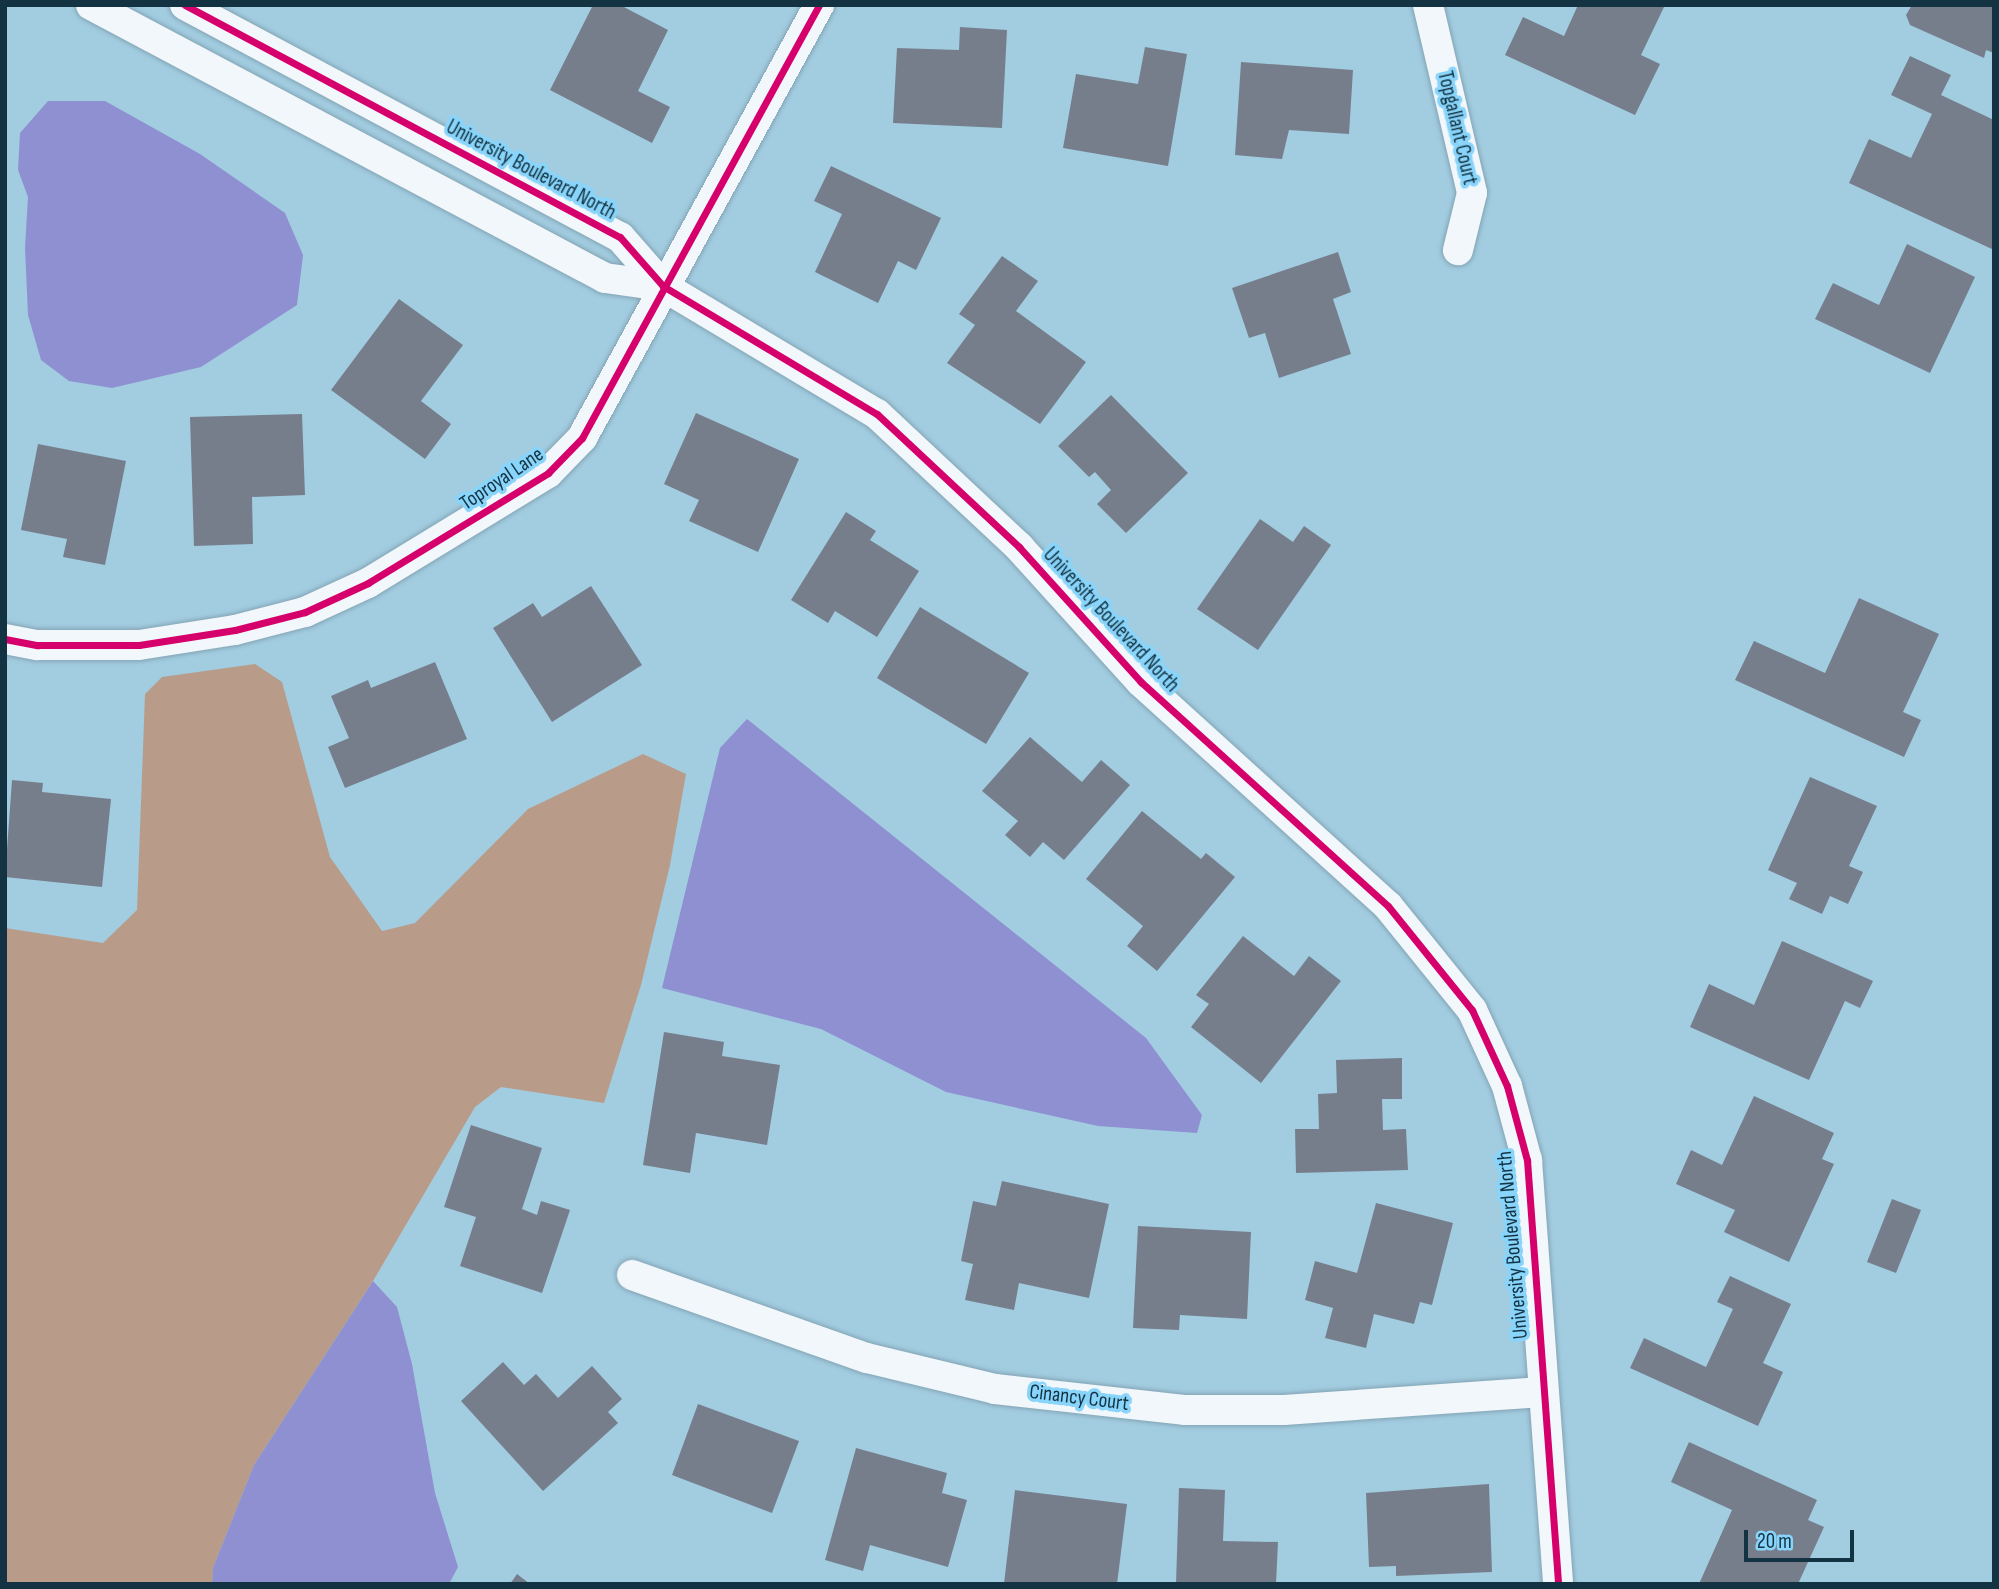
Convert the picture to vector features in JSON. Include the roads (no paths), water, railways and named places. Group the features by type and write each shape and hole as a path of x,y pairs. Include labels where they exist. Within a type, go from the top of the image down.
{"street":[{"name":"University Boulevard North","path":"90,5 605,278 663,286"},
{"name":"University Boulevard North","path":"185,5 620,237 663,286 877,414 1020,547 1141,682 1379,898 1472,1010 1507,1086 1527,1160 1558,1584"},
{"name":"Toproyal Lane","path":"5,639 37,645 139,645 235,630 304,612 368,583 505,502 556,465 582,438 819,5"},
{"name":"Topgallant Court","path":"1428,5 1472,193 1458,250"},
{"name":"Cinancy Court","path":"632,1275 867,1358 995,1389 1185,1410 1284,1410 1542,1392"}],"water":[{"path":"48,101 105,101 200,154 285,213 303,255 297,305 201,367 112,388 69,381 41,360 28,315 25,248 28,197 18,170 20,133"},
{"path":"747,719 1146,1038 1202,1115 1197,1133 1098,1126 946,1092 821,1029 662,988 720,748"},
{"path":"373,1281 397,1307 412,1364 435,1493 458,1567 449,1584 212,1584 213,1568 254,1465"}]}
